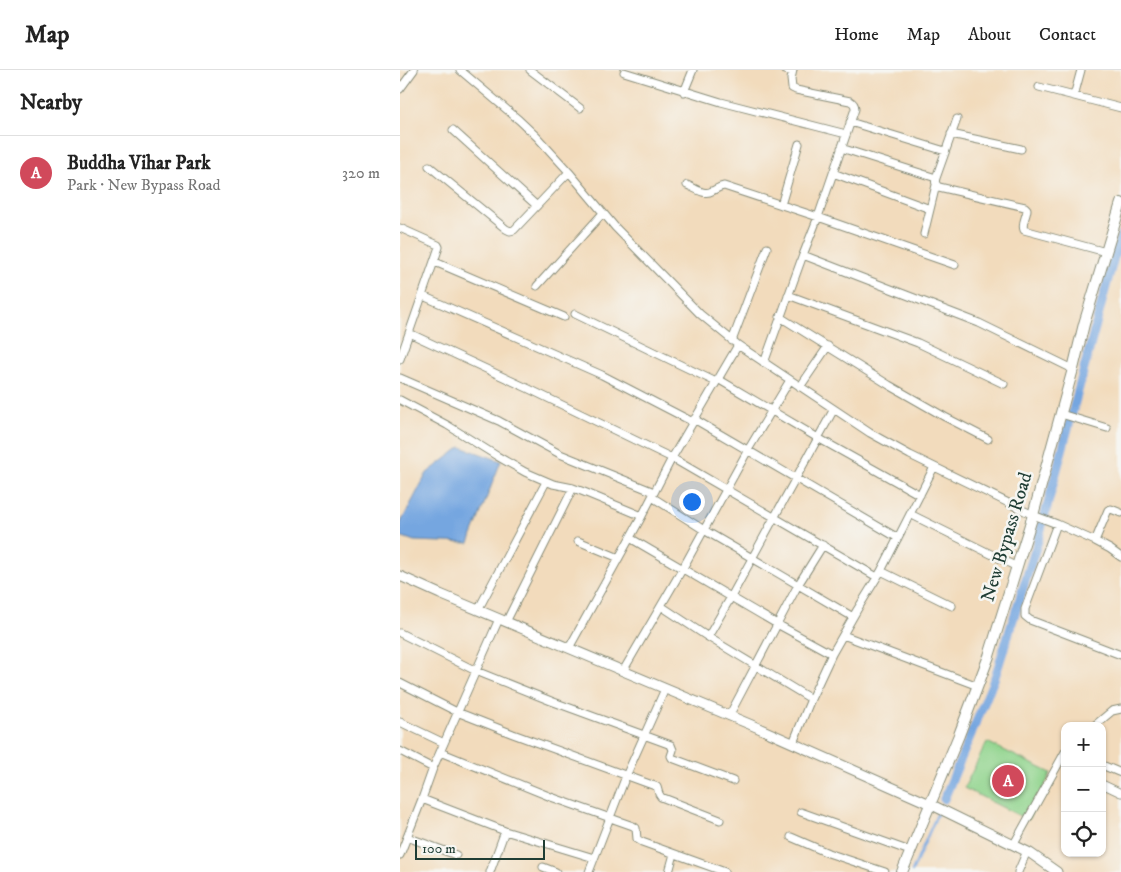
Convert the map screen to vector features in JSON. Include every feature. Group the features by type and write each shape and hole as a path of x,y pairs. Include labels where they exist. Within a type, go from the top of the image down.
{"main road":[{"name":"New Bypass Road","path":"902,872 978,686 1017,566 1040,518 1084,324 1121,203"}],"street":[{"path":"400,88 414,70"},
{"path":"460,70 518,120 548,149 603,213 690,303 735,343 834,410 910,456 1040,518 1095,541 1121,557"},
{"path":"530,70 580,108"},
{"path":"684,92 693,70"},
{"path":"1074,96 1081,70"},
{"path":"764,363 818,217 855,109 855,106 850,101 792,88 790,71"},
{"path":"624,72 684,92 846,134"},
{"path":"1038,87 1121,108"},
{"path":"924,234 936,181 957,119"},
{"path":"850,122 945,151"},
{"path":"453,130 537,206"},
{"path":"951,134 1021,149"},
{"path":"781,206 799,144"},
{"path":"841,148 936,181 939,187 1025,207 1027,213 1023,224 1024,230 1106,252"},
{"path":"429,166 510,231 514,230 569,172"},
{"path":"832,173 930,209"},
{"path":"688,184 705,193 724,186 955,265"},
{"path":"536,286 603,213"},
{"path":"400,228 438,245 439,250 400,359"},
{"path":"569,648 672,458 717,380 735,343 767,248"},
{"path":"803,255 979,323 1073,369"},
{"path":"435,262 564,317"},
{"path":"423,296 602,375 694,420 898,538"},
{"path":"788,296 918,343 1004,384"},
{"path":"574,314 717,380 920,495"},
{"path":"780,317 897,390 988,439"},
{"path":"409,334 672,458 823,545 879,574 952,606"},
{"path":"800,387 828,346"},
{"path":"400,378 499,421 560,454 653,495 704,530 853,618"},
{"path":"623,671 683,568 748,450 790,380"},
{"path":"400,400 447,425 509,463 546,482 573,488 642,516"},
{"path":"708,637 834,410"},
{"path":"1064,415 1107,428"},
{"path":"793,743 832,654 879,574 934,468"},
{"path":"478,610 546,482"},
{"path":"400,855 433,768 476,671 573,488"},
{"path":"1095,541 1108,510 1111,509 1121,513"},
{"path":"910,514 1017,566"},
{"path":"1057,524 1025,609 1025,616 1030,620 1121,655"},
{"path":"630,538 832,654"},
{"path":"578,541 619,558"},
{"path":"729,716 798,584 823,545"},
{"path":"400,576 793,743 930,804 1014,844 1057,872"},
{"path":"661,606 708,637 811,699"},
{"path":"400,633 476,671 671,745 673,750 672,758 732,781"},
{"path":"843,635 978,686"},
{"path":"400,683 457,712 657,787 659,794 664,798 720,820"},
{"path":"589,872 626,776 665,689"},
{"path":"1099,722 1112,711 1121,709"},
{"path":"400,722 444,743"},
{"path":"400,751 433,768"},
{"path":"440,752 636,828 636,835 640,841 725,872"},
{"path":"1014,844 1061,758"},
{"path":"1057,765 1062,767"},
{"path":"1106,767 1121,773"},
{"path":"1106,786 1121,793"},
{"path":"422,799 505,831 594,858"},
{"path":"801,812 910,851"},
{"path":"490,872 505,831"},
{"path":"407,837 456,855"},
{"path":"791,837 828,853 885,872"},
{"path":"1018,872 1027,851"},
{"path":"669,872 674,854"},
{"path":"543,867 556,872"}],"green space":[{"path":"987,742 1051,773 1028,820 964,788"}],"water":[{"path":"461,447 501,461 469,543 414,541 400,536 400,524 427,473"}],"waterway":[{"path":"944,799 995,677 1037,544 1121,235"},
{"path":"912,872 938,812"}],"place":[{"name":"Buddha Vihar Park","path":"1008,781"}]}
